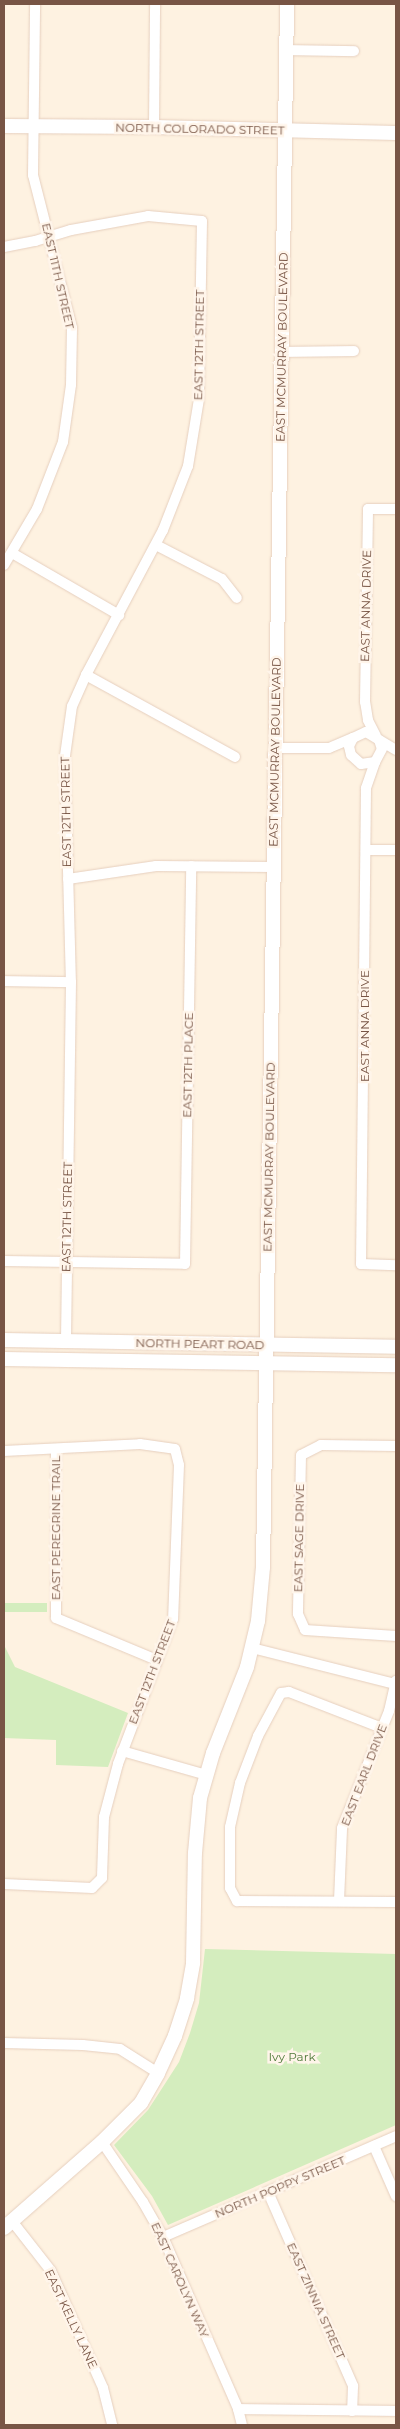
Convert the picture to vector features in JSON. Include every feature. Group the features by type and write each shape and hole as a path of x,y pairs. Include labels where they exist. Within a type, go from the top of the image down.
{"street":[{"name":"EAST 11TH STREET","path":"4,565 37,509 63,442 71,385 72,328 33,175 35,4"},
{"path":"154,127 155,4"},
{"name":"EAST MCMURRAY BOULEVARD","path":"8,2225 102,2142 141,2103 158,2074 175,2036 186,1998 193,1962 195,1853 200,1798 252,1648 258,1622 263,1567 274,748 283,352 284,131 287,4"},
{"path":"286,50 354,51"},
{"name":"NORTH COLORADO STREET","path":"4,126 154,127 396,133"},
{"name":"EAST 12TH STREET","path":"50,236 71,230 148,216 202,221 199,399 188,466 156,545 86,675 72,706 65,756 71,982 66,1341"},
{"path":"4,247 50,236"},
{"path":"283,352 354,351"},
{"name":"EAST ANNA DRIVE","path":"377,738 368,720 365,702 368,509 396,509"},
{"path":"156,545 222,579 237,598"},
{"path":"12,553 119,615"},
{"path":"86,675 235,757"},
{"name":"EAST ANNA DRIVE","path":"355,736 365,702"},
{"path":"274,748 329,748 366,732 396,751"},
{"path":"355,736 349,751 355,761"},
{"path":"377,738 382,749 377,760"},
{"path":"329,748 366,765 396,751"},
{"name":"EAST ANNA DRIVE","path":"377,760 366,788 361,1264 396,1265"},
{"name":"EAST ANNA DRIVE","path":"355,761 366,788"},
{"path":"366,850 396,850"},
{"path":"68,879 156,866 273,867"},
{"name":"EAST 12TH PLACE","path":"66,1262 185,1264 191,866"},
{"path":"4,981 71,982"},
{"path":"4,1261 66,1262"},
{"name":"NORTH PEART ROAD","path":"4,1340 396,1347"},
{"name":"NORTH PEART ROAD","path":"4,1359 396,1365"},
{"name":"EAST 12TH STREET","path":"4,1884 92,1888 102,1878 104,1817 122,1751 173,1619 178,1465 176,1449 140,1444 56,1449"},
{"name":"EAST SAGE DRIVE","path":"396,1446 321,1445 301,1455 298,1614 305,1630 396,1636"},
{"path":"4,1452 56,1449"},
{"name":"EAST PEREGRINE TRAIL","path":"56,1449 56,1618 157,1660"},
{"path":"252,1648 396,1682"},
{"name":"EAST EARL DRIVE","path":"339,1901 342,1828 382,1728 396,1682"},
{"path":"382,1728 289,1692 281,1693 258,1736 238,1792 230,1827 230,1888 237,1901 396,1902"},
{"path":"122,1751 207,1775"},
{"path":"4,2043 83,2045 120,2049 158,2074"},
{"name":"NORTH POPPY STREET","path":"163,2237 396,2136"},
{"name":"EAST CAROLYN WAY","path":"102,2142 143,2202 163,2237 238,2409 242,2425"},
{"path":"374,2146 396,2196"},
{"name":"EAST ZINNIA STREET","path":"268,2192 353,2386 352,2411"},
{"name":"EAST KELLY LANE","path":"8,2225 51,2271 103,2388 112,2425"},
{"path":"238,2409 396,2411"}],"green space":[{"path":"4,1603 47,1603 47,1612 4,1612"},
{"path":"4,1645 15,1667 128,1713 108,1767 56,1765 56,1740 4,1738"},
{"name":"Ivy Park","path":"205,1949 396,1954 396,2125 168,2225 152,2196 114,2145 148,2110 179,2062 199,2003"}]}
